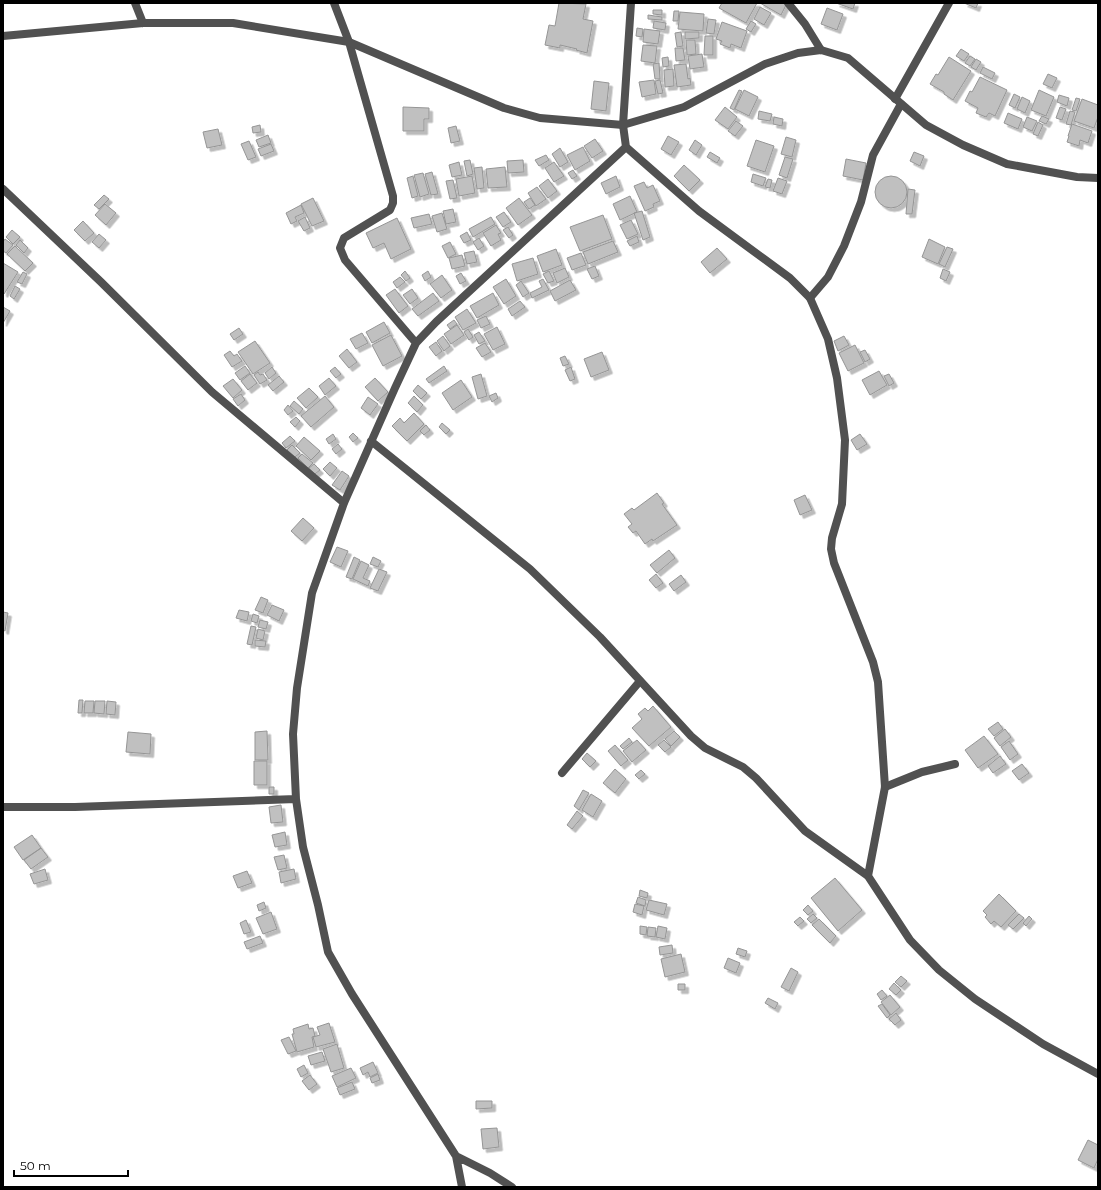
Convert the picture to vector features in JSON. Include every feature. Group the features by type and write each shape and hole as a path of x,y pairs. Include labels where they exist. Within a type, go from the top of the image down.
{"street":[{"path":"135,3 143,23"},
{"path":"334,3 349,42 393,196 393,203 390,210 344,238 340,248 345,260 416,343"},
{"path":"631,3 623,125 626,147 699,211 790,278 810,298 828,339 837,378 845,440 842,504 832,538 831,549 834,563 873,662 878,682 885,787 868,876"},
{"path":"788,3 805,24 821,50"},
{"path":"810,298 828,277 844,246 862,202 873,155 898,101 949,3"},
{"path":"3,36 143,23 233,23 349,42 504,108 540,118 623,125 684,106 765,64 798,53 821,50 848,58 898,101 933,128 964,145 1007,164 1077,177 1098,178"},
{"path":"462,1187 456,1156 352,994 328,952 318,905 303,848 296,799 293,734 297,688 312,593 344,502 416,343 436,322 626,147"},
{"path":"3,189 101,282 212,392 344,502"},
{"path":"371,441 530,569 600,637 691,736 705,748 743,767 756,778 805,831 868,876 910,940 939,970 975,999 1043,1044 1098,1074"},
{"path":"562,773 640,681"},
{"path":"885,787 922,772 955,764"},
{"path":"3,807 75,807 296,799"},
{"path":"456,1156 490,1173 512,1187"}],"building":[{"path":"559,3 586,4 583,19 593,21 587,53 560,45 560,48 545,45 549,25 555,26"},
{"path":"722,3 757,3 746,23 719,8"},
{"path":"760,3 783,3 786,5 781,15"},
{"path":"836,3 855,3 853,9"},
{"path":"964,3 978,3 976,8"},
{"path":"760,7 771,13 764,25 754,19"},
{"path":"827,8 843,14 837,30 821,24"},
{"path":"653,10 662,10 662,15 653,14"},
{"path":"674,11 679,11 678,21 673,21"},
{"path":"680,12 704,14 703,31 678,29"},
{"path":"648,15 662,17 662,20 648,19"},
{"path":"708,19 716,20 714,34 706,33"},
{"path":"654,21 666,23 665,30 653,28"},
{"path":"751,21 756,24 751,32 746,29"},
{"path":"722,22 747,31 741,48 731,44 730,48 720,44 722,41 716,39"},
{"path":"637,28 643,29 642,37 636,36"},
{"path":"644,29 660,31 658,44 643,42"},
{"path":"681,32 683,46 677,47 675,33"},
{"path":"685,32 699,32 699,38 685,39"},
{"path":"705,36 713,36 713,55 704,55"},
{"path":"686,40 695,40 696,54 687,55"},
{"path":"643,45 657,46 655,63 641,61"},
{"path":"675,48 683,48 685,60 676,61"},
{"path":"961,49 969,54 964,61 956,56"},
{"path":"702,54 704,67 690,69 688,56"},
{"path":"970,56 975,59 970,66 965,63"},
{"path":"668,57 669,66 663,67 662,58"},
{"path":"949,57 971,71 953,100 944,94 944,92 930,84 936,74 938,75"},
{"path":"976,59 981,62 976,70 971,67"},
{"path":"659,63 660,79 655,79 653,64"},
{"path":"686,64 688,79 690,78 691,85 677,87 674,65"},
{"path":"983,67 995,73 992,79 980,73"},
{"path":"673,69 674,86 665,87 664,70"},
{"path":"1048,74 1057,78 1052,88 1043,84"},
{"path":"980,77 1007,90 995,116 989,113 986,117 976,113 978,108 965,101"},
{"path":"654,80 656,94 642,97 639,82"},
{"path":"660,80 663,93 658,94 655,81"},
{"path":"594,81 609,83 606,111 591,109"},
{"path":"739,90 742,91 734,110 730,108"},
{"path":"744,90 758,97 749,116 735,109"},
{"path":"1039,90 1054,97 1046,116 1031,110"},
{"path":"1014,94 1020,97 1015,108 1009,105"},
{"path":"1059,95 1069,98 1067,106 1057,102"},
{"path":"1022,97 1030,101 1025,113 1017,109"},
{"path":"1076,98 1080,99 1076,111 1072,110"},
{"path":"1082,99 1098,105 1098,117 1094,128 1074,121"},
{"path":"403,107 429,108 429,119 424,119 424,131 403,131"},
{"path":"725,107 737,117 728,129 715,120"},
{"path":"1060,107 1066,109 1062,120 1056,118"},
{"path":"759,111 772,114 770,121 758,119"},
{"path":"1070,111 1075,112 1071,125 1066,124"},
{"path":"1008,113 1022,119 1018,129 1004,123"},
{"path":"1042,116 1049,119 1046,124 1039,121"},
{"path":"774,117 783,119 782,126 773,124"},
{"path":"1027,117 1037,121 1032,131 1023,127"},
{"path":"736,121 743,126 735,136 728,131"},
{"path":"1038,122 1043,125 1038,136 1033,134"},
{"path":"1072,124 1092,131 1088,143 1080,140 1079,146 1067,142"},
{"path":"260,125 261,132 253,133 252,127"},
{"path":"456,126 460,141 451,143 448,128"},
{"path":"218,129 222,145 207,148 203,132"},
{"path":"268,135 271,143 259,147 256,140"},
{"path":"668,136 679,142 671,155 661,149"},
{"path":"786,137 796,140 792,157 781,154"},
{"path":"595,139 603,151 592,158 584,146"},
{"path":"695,140 702,145 696,155 689,150"},
{"path":"756,140 774,146 765,172 747,166"},
{"path":"249,141 256,157 248,160 241,144"},
{"path":"271,144 274,151 261,156 258,149"},
{"path":"583,147 590,161 575,170 567,155"},
{"path":"560,148 568,162 560,167 552,154"},
{"path":"710,152 720,158 717,163 707,157"},
{"path":"914,152 924,156 920,166 910,161"},
{"path":"546,155 549,160 539,166 535,160"},
{"path":"785,157 793,159 787,178 779,175"},
{"path":"846,159 866,163 863,180 843,176"},
{"path":"470,160 473,174 467,176 464,161"},
{"path":"523,160 524,172 508,173 507,161"},
{"path":"459,162 462,175 452,177 449,165"},
{"path":"554,162 564,176 554,182 545,168"},
{"path":"684,165 700,180 689,191 674,176"},
{"path":"482,167 484,188 477,189 474,168"},
{"path":"505,167 507,187 488,188 486,169"},
{"path":"573,170 577,176 572,179 568,173"},
{"path":"432,172 438,194 431,195 425,174"},
{"path":"423,173 429,194 420,197 414,175"},
{"path":"753,174 766,178 763,186 751,182"},
{"path":"413,176 418,196 412,198 407,178"},
{"path":"472,176 475,193 459,196 456,179"},
{"path":"616,176 620,187 606,194 601,183"},
{"path":"891,176 897,177 904,183 907,192 906,198 900,205 891,208 885,207 878,201 875,192 876,186 882,179"},
{"path":"778,178 787,181 782,194 773,191"},
{"path":"548,179 557,191 548,198 539,186"},
{"path":"768,179 772,180 770,188 765,187"},
{"path":"453,180 457,198 450,199 446,181"},
{"path":"644,182 647,188 653,185 660,201 653,204 654,207 645,211 634,186"},
{"path":"537,187 546,199 536,206 528,193"},
{"path":"908,189 915,190 912,214 906,214"},
{"path":"104,195 109,199 99,209 94,205"},
{"path":"630,196 637,212 620,220 613,204"},
{"path":"313,198 324,221 312,226 301,204"},
{"path":"519,198 532,215 518,225 506,208"},
{"path":"530,198 535,205 529,209 524,202"},
{"path":"105,204 116,213 106,225 95,215"},
{"path":"301,205 304,213 295,217 297,221 291,224 286,213"},
{"path":"453,209 456,222 446,224 443,211"},
{"path":"642,211 650,237 643,240 634,213"},
{"path":"504,212 511,222 503,227 496,217"},
{"path":"442,213 447,229 437,232 432,216"},
{"path":"429,214 432,224 414,228 411,218"},
{"path":"603,215 612,239 580,251 570,227"},
{"path":"305,217 310,228 304,231 298,221"},
{"path":"491,217 495,224 473,237 469,229"},
{"path":"397,218 411,249 391,259 384,243 373,248 366,233"},
{"path":"631,220 638,234 627,239 620,225"},
{"path":"83,221 94,233 85,241 74,230"},
{"path":"496,225 501,233 498,234 501,240 491,246 483,233"},
{"path":"508,227 513,235 509,238 503,230"},
{"path":"12,230 20,237 13,244 6,237"},
{"path":"467,232 471,240 464,243 460,236"},
{"path":"99,234 106,240 99,248 92,242"},
{"path":"637,236 639,242 630,246 627,241"},
{"path":"479,238 484,246 478,250 473,242"},
{"path":"5,239 13,245 6,253 3,251 3,242"},
{"path":"929,239 945,247 938,264 922,257"},
{"path":"20,240 28,248 24,253 16,245"},
{"path":"613,241 618,252 588,264 583,252"},
{"path":"450,242 456,254 448,258 442,246"},
{"path":"15,246 33,263 25,271 7,254"},
{"path":"947,247 953,249 945,267 939,264"},
{"path":"717,248 727,259 710,273 701,262"},
{"path":"556,249 562,265 543,272 537,256"},
{"path":"474,251 477,262 467,264 464,253"},
{"path":"581,253 586,265 572,270 567,258"},
{"path":"462,255 465,266 452,269 449,258"},
{"path":"533,258 538,274 517,281 512,264"},
{"path":"3,263 18,272 4,294 3,293"},
{"path":"595,266 599,276 592,279 587,269"},
{"path":"565,268 569,277 557,283 553,273"},
{"path":"943,269 950,272 946,281 940,278"},
{"path":"405,271 410,278 406,281 401,275"},
{"path":"428,271 431,277 425,281 422,275"},
{"path":"549,271 554,281 548,283 543,274"},
{"path":"23,272 27,274 22,284 17,282"},
{"path":"461,273 466,281 460,284 456,276"},
{"path":"442,275 452,290 441,298 430,284"},
{"path":"400,277 405,282 397,288 393,282"},
{"path":"506,279 516,296 504,304 493,287"},
{"path":"543,279 549,290 532,298 530,293 542,287 539,281"},
{"path":"570,280 576,290 555,301 550,291"},
{"path":"521,281 529,293 523,297 516,285"},
{"path":"15,286 20,289 14,299 10,296"},
{"path":"395,289 408,306 399,313 386,295"},
{"path":"412,289 418,298 410,304 403,295"},
{"path":"433,293 439,301 418,316 412,309"},
{"path":"493,293 499,305 477,318 470,306"},
{"path":"520,301 525,307 512,316 508,309"},
{"path":"3,307 10,311 3,323"},
{"path":"467,309 476,323 463,330 455,317"},
{"path":"486,316 490,324 481,328 477,320"},
{"path":"454,320 457,324 450,329 447,325"},
{"path":"384,322 390,333 372,343 366,332"},
{"path":"457,325 464,335 451,344 444,334"},
{"path":"497,327 505,344 493,350 484,334"},
{"path":"239,328 243,334 234,340 230,334"},
{"path":"468,329 473,337 469,340 464,332"},
{"path":"479,332 485,341 479,344 474,335"},
{"path":"362,333 368,343 356,349 350,339"},
{"path":"391,335 402,356 383,366 372,345"},
{"path":"443,336 450,346 444,351 437,341"},
{"path":"844,336 849,345 838,351 834,341"},
{"path":"255,341 270,363 253,374 238,352"},
{"path":"436,342 442,351 436,356 429,347"},
{"path":"485,343 491,352 482,357 476,348"},
{"path":"855,345 864,363 848,371 839,353"},
{"path":"347,349 357,362 349,368 339,356"},
{"path":"865,350 870,359 865,362 860,352"},
{"path":"230,351 234,356 237,354 242,361 232,367 224,355"},
{"path":"602,352 609,370 591,377 584,359"},
{"path":"565,356 569,364 563,366 560,358"},
{"path":"245,366 250,373 240,380 235,373"},
{"path":"444,366 447,371 429,383 426,379"},
{"path":"272,367 276,373 269,379 265,373"},
{"path":"335,367 341,374 336,378 330,371"},
{"path":"571,367 575,379 570,381 565,370"},
{"path":"879,371 887,385 870,395 862,380"},
{"path":"258,372 260,375 263,374 267,380 260,384 254,375"},
{"path":"250,374 257,383 248,390 241,381"},
{"path":"481,374 487,396 478,399 472,377"},
{"path":"889,374 894,383 889,386 884,376"},
{"path":"279,376 284,382 273,391 268,385"},
{"path":"329,378 336,386 325,395 319,386"},
{"path":"375,378 388,392 378,401 365,387"},
{"path":"233,379 242,390 233,398 223,386"},
{"path":"461,380 472,397 453,410 442,393"},
{"path":"418,385 427,393 421,399 413,391"},
{"path":"309,388 318,397 306,408 297,398"},
{"path":"496,393 498,398 492,402 489,396"},
{"path":"241,394 245,400 238,406 233,399"},
{"path":"325,396 334,407 311,427 301,416"},
{"path":"414,396 423,405 417,412 408,403"},
{"path":"368,397 378,404 370,415 361,408"},
{"path":"294,401 303,409 299,414 290,406"},
{"path":"288,405 293,411 288,415 284,410"},
{"path":"414,413 424,424 407,441 392,426 400,418 404,423"},
{"path":"296,417 300,421 295,427 290,422"},
{"path":"442,423 450,430 446,434 439,427"},
{"path":"426,425 430,430 424,435 420,431"},
{"path":"353,433 358,438 353,442 349,437"},
{"path":"333,434 336,439 329,444 326,439"},
{"path":"860,434 867,444 857,450 851,440"},
{"path":"290,436 295,441 286,448 282,443"},
{"path":"304,437 320,451 311,460 296,446"},
{"path":"338,444 342,449 336,454 332,449"},
{"path":"292,445 300,453 295,457 287,450"},
{"path":"302,454 313,463 308,468 298,458"},
{"path":"330,462 337,468 330,476 323,469"},
{"path":"314,464 320,470 315,474 309,468"},
{"path":"342,471 349,476 340,490 332,485"},
{"path":"657,493 664,503 662,504 677,525 653,541 652,539 645,544 636,531 633,533 628,527 632,524 624,514 632,508 634,510"},
{"path":"805,495 812,510 800,515 794,500"},
{"path":"303,518 314,528 302,541 291,531"},
{"path":"337,547 348,551 341,567 330,562"},
{"path":"669,550 675,558 657,573 650,565"},
{"path":"354,557 360,560 352,579 346,577"},
{"path":"373,557 381,561 378,567 370,564"},
{"path":"361,561 369,565 363,578 370,581 368,586 353,579"},
{"path":"379,569 387,572 378,591 370,588"},
{"path":"656,574 663,583 656,588 649,580"},
{"path":"681,575 686,582 674,591 669,584"},
{"path":"261,597 268,600 263,613 255,610"},
{"path":"272,605 284,610 279,621 267,615"},
{"path":"239,610 249,612 247,621 236,618"},
{"path":"3,612 8,613 5,631 3,630"},
{"path":"253,614 259,616 257,623 251,621"},
{"path":"260,620 268,622 266,629 258,627"},
{"path":"251,626 256,627 252,645 247,644"},
{"path":"258,629 265,631 263,640 256,638"},
{"path":"255,640 266,641 265,647 255,646"},
{"path":"79,700 83,700 82,713 78,713"},
{"path":"85,701 94,701 93,713 84,713"},
{"path":"95,701 105,701 104,714 94,713"},
{"path":"107,701 116,702 115,715 106,714"},
{"path":"653,706 671,727 649,746 632,728 642,719 638,714 645,708 648,711"},
{"path":"998,722 1003,729 994,736 988,729"},
{"path":"1005,729 1011,737 1000,746 994,738"},
{"path":"267,731 268,760 255,760 255,732"},
{"path":"674,731 680,737 671,746 665,739"},
{"path":"128,732 151,734 150,754 126,752"},
{"path":"984,736 998,754 978,768 965,750"},
{"path":"629,738 632,742 623,749 620,746"},
{"path":"637,740 646,750 632,762 623,751"},
{"path":"664,740 671,747 665,752 658,745"},
{"path":"1009,741 1018,754 1010,760 1001,747"},
{"path":"615,745 628,760 621,766 608,751"},
{"path":"587,753 596,761 590,767 582,759"},
{"path":"1000,756 1006,764 993,773 988,766"},
{"path":"254,761 267,761 267,785 254,785"},
{"path":"1022,764 1029,773 1019,780 1012,771"},
{"path":"615,769 626,779 615,793 603,783"},
{"path":"641,770 645,774 639,779 635,775"},
{"path":"269,787 274,787 274,794 269,794"},
{"path":"583,790 589,793 579,810 574,806"},
{"path":"591,794 602,801 593,817 582,810"},
{"path":"281,805 283,822 271,823 269,807"},
{"path":"577,811 583,816 572,829 567,825"},
{"path":"285,832 287,845 275,847 272,835"},
{"path":"32,835 41,848 23,860 14,847"},
{"path":"41,848 48,857 31,869 24,860"},
{"path":"284,855 287,868 278,870 274,857"},
{"path":"45,869 48,880 34,884 30,874"},
{"path":"294,869 296,879 281,883 279,872"},
{"path":"247,871 252,883 238,888 233,876"},
{"path":"835,878 862,910 838,931 811,898"},
{"path":"640,890 648,893 647,898 639,896"},
{"path":"999,894 1016,911 1001,927 994,921 991,924 985,917 987,915 983,911"},
{"path":"638,897 646,900 645,906 636,903"},
{"path":"649,900 667,904 664,915 646,910"},
{"path":"264,902 266,908 259,911 257,905"},
{"path":"635,904 644,906 642,915 633,912"},
{"path":"808,905 813,911 808,915 803,910"},
{"path":"271,912 277,929 263,934 256,918"},
{"path":"813,914 817,918 811,923 807,919"},
{"path":"1019,914 1024,918 1013,929 1008,925"},
{"path":"1029,916 1032,919 1026,926 1023,923"},
{"path":"800,917 804,921 798,926 794,922"},
{"path":"819,919 836,936 830,943 812,925"},
{"path":"246,920 251,932 244,934 240,923"},
{"path":"640,926 647,927 646,935 640,934"},
{"path":"658,926 667,928 665,939 656,937"},
{"path":"648,927 656,928 655,937 647,936"},
{"path":"260,936 263,943 247,949 244,942"},
{"path":"672,945 673,953 660,955 659,947"},
{"path":"738,948 747,951 745,957 736,954"},
{"path":"681,954 685,972 665,977 661,959"},
{"path":"728,958 740,963 736,973 724,968"},
{"path":"791,968 798,972 789,991 781,987"},
{"path":"901,976 907,981 901,987 895,982"},
{"path":"894,983 901,990 896,995 889,989"},
{"path":"678,984 685,984 685,990 678,990"},
{"path":"882,990 887,996 881,1000 877,994"},
{"path":"890,995 900,1007 891,1015 881,1002"},
{"path":"768,998 778,1003 775,1009 765,1003"},
{"path":"882,1004 890,1015 887,1018 878,1006"},
{"path":"896,1013 901,1020 895,1025 889,1019"},
{"path":"329,1023 335,1042 316,1047 313,1037 320,1035 317,1027"},
{"path":"308,1024 309,1029 313,1028 315,1036 312,1037 314,1047 297,1052 292,1034 294,1034 293,1029"},
{"path":"289,1037 296,1051 288,1054 281,1040"},
{"path":"337,1044 344,1068 331,1072 323,1049"},
{"path":"322,1052 325,1061 311,1065 308,1056"},
{"path":"373,1062 378,1073 370,1077 368,1072 363,1075 360,1068"},
{"path":"304,1065 308,1073 301,1077 297,1069"},
{"path":"351,1068 356,1078 337,1087 332,1076"},
{"path":"378,1074 380,1080 372,1083 370,1078"},
{"path":"310,1075 317,1084 309,1090 302,1081"},
{"path":"352,1082 355,1089 340,1095 337,1088"},
{"path":"476,1101 492,1101 492,1108 476,1109"},
{"path":"497,1128 499,1147 483,1149 481,1129"},
{"path":"1088,1140 1098,1145 1098,1159 1094,1168 1078,1160"}]}
